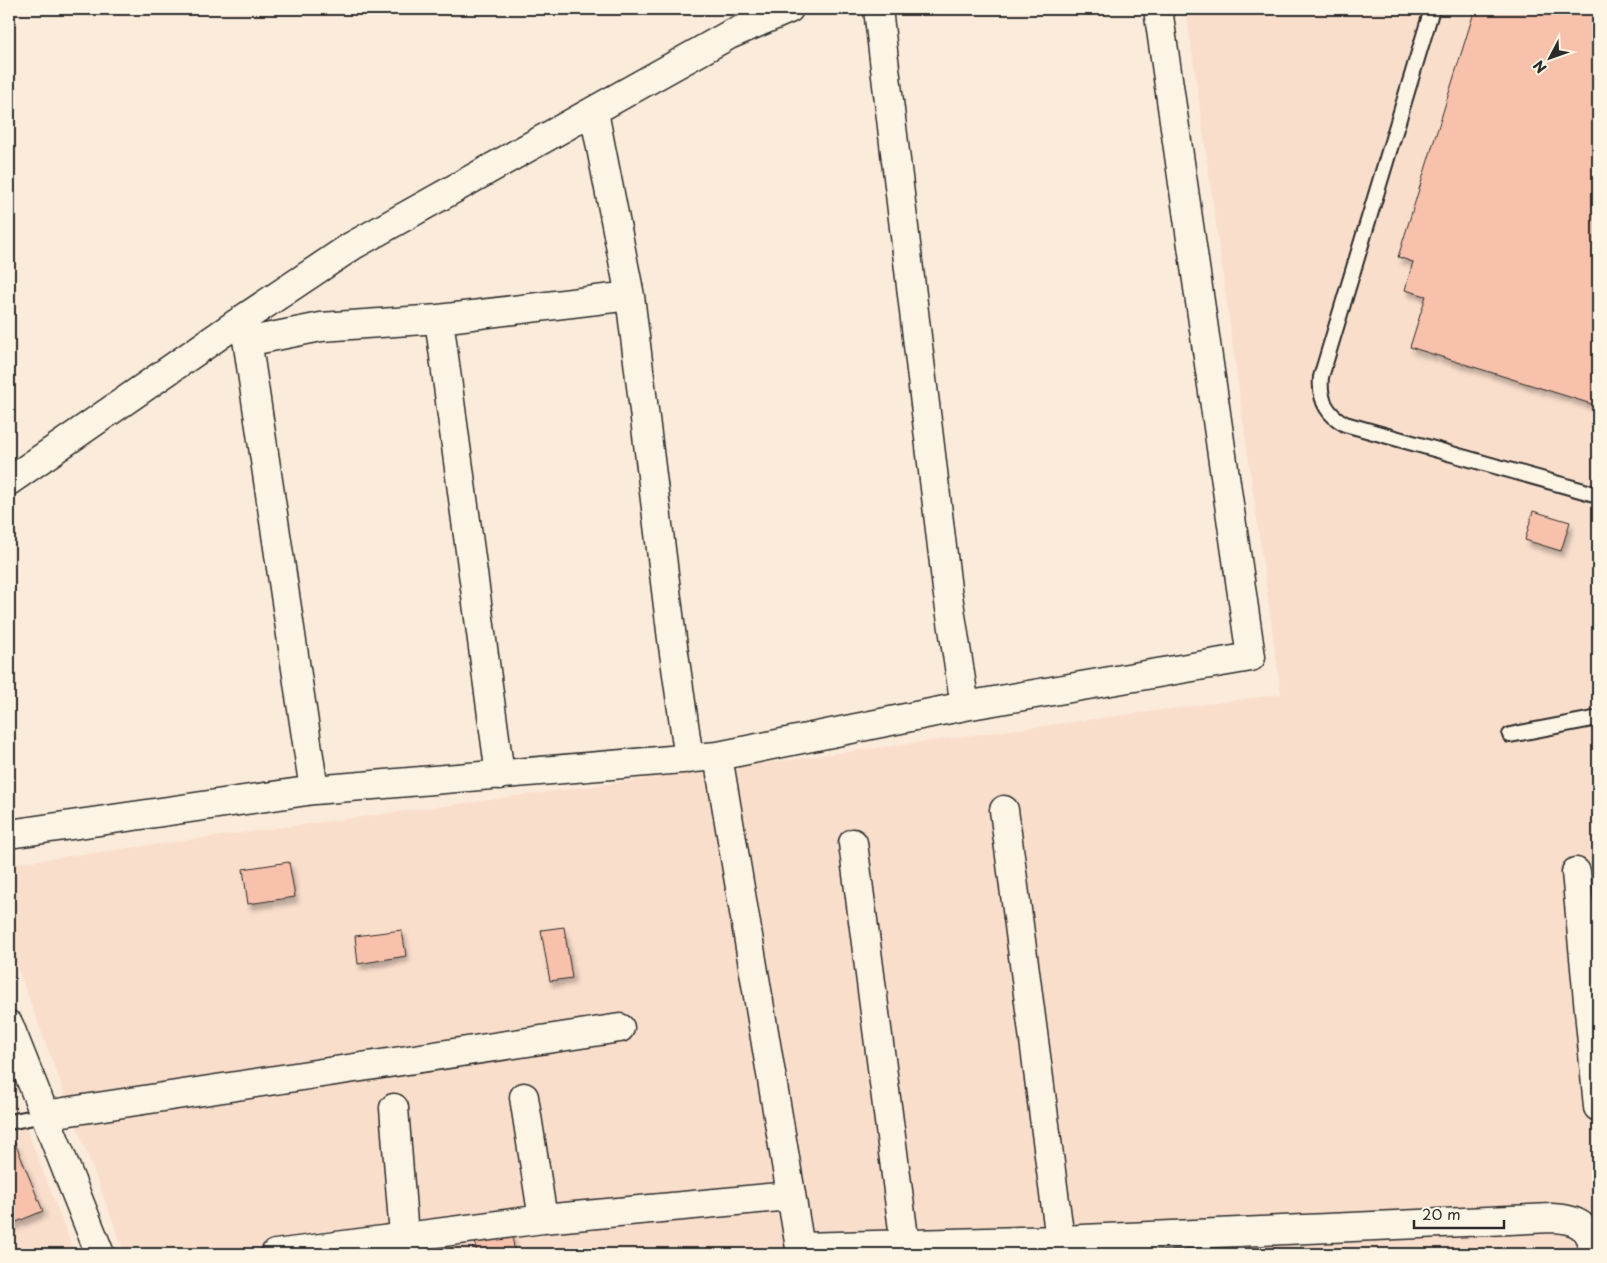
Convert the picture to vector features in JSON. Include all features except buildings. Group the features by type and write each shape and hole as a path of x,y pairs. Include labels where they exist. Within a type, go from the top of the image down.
{"street":[{"path":"9,481 242,331 352,246 594,112 728,35 789,9"},
{"path":"878,9 946,579 965,706"},
{"path":"9,834 314,790 718,756 965,706 1251,657 1158,9"},
{"path":"594,112 630,296 672,639 689,759"},
{"path":"242,331 260,339 321,327 439,319 630,296"},
{"path":"439,319 500,775"},
{"path":"242,331 314,790"},
{"path":"718,756 800,1251 905,1244 1060,1240 1552,1218 1567,1218 1593,1232"},
{"path":"1004,810 1060,1240"},
{"path":"852,843 905,1244"},
{"path":"1576,872 1598,1107"},
{"path":"9,1025 100,1254"},
{"path":"44,1114 620,1028"},
{"path":"524,1097 543,1219"},
{"path":"394,1108 404,1236"},
{"path":"275,1254 543,1219 790,1196"}],"lane":[{"path":"1432,9 1321,377 1322,399 1327,409 1336,419 1350,426 1598,495"},
{"path":"1510,735 1598,718"},
{"path":"9,1122 44,1114"}],"shaded area":[{"path":"1186,9 1598,9 1598,1254 125,1254 9,946 9,864 1281,694"},
{"path":"9,1083 75,1254 9,1254"}]}
